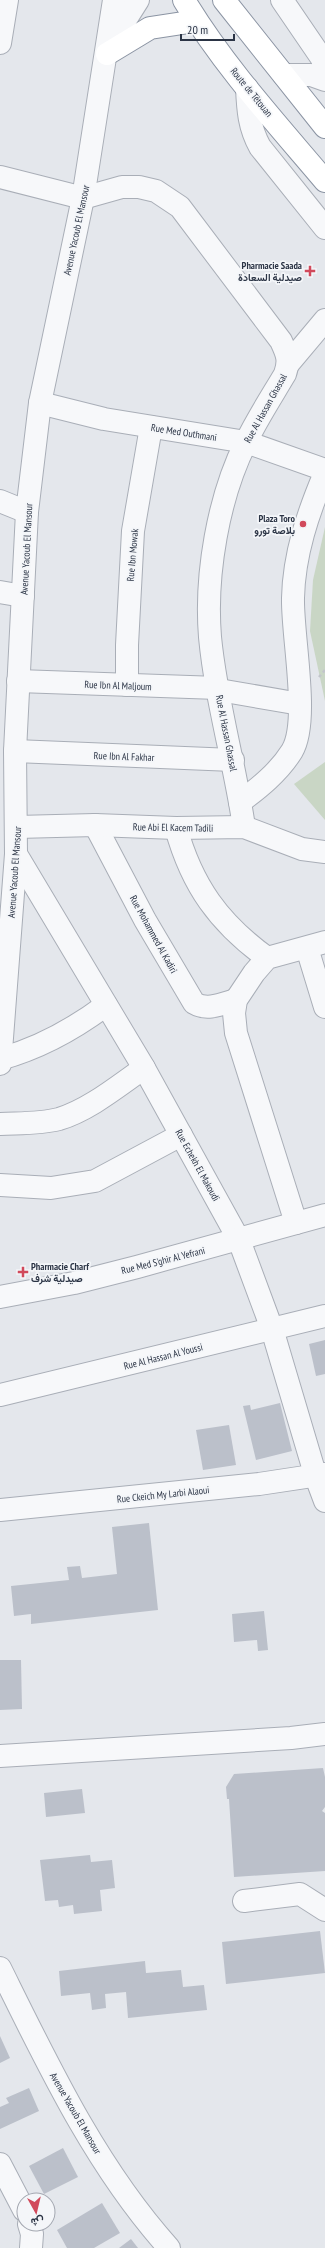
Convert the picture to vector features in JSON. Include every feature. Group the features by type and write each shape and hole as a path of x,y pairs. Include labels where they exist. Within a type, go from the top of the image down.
{"highway":[{"name":"Route de Tétouan","path":"184,0 196,21 247,88 325,181"},
{"path":"224,0 325,127"},
{"path":"108,47 150,28 196,21"}],"street":[{"path":"0,43 7,0"},
{"name":"Avenue Yacoub El Mansour","path":"0,1064 11,813 27,512 40,403 83,198 108,47 114,0"},
{"name":"Avenue Yacoub El Mansour","path":"108,47 138,0"},
{"path":"282,0 323,60 324,79 311,75 284,75"},
{"path":"247,88 249,120 252,132 260,147 325,228"},
{"name":"Rue Al Hassan Ghassal","path":"0,177 83,198 122,187 138,187 156,191 180,206 281,342 289,363 285,374 246,442 221,512 214,546 210,636 218,689 233,760 244,827"},
{"path":"289,363 325,320"},
{"name":"Rue Med Outhmani","path":"40,403 104,419 246,442 325,472"},
{"name":"Rue Ibn Mowak","path":"127,685 127,638 133,531 151,427"},
{"path":"240,802 258,789 279,768 292,750 299,729 300,704 293,598 298,552 309,513 325,472"},
{"path":"0,501 27,512"},
{"path":"0,592 23,596"},
{"name":"Rue Ibn Al Maljoum","path":"18,681 218,689 300,704"},
{"name":"Rue Ibn Al Fakhar","path":"15,751 233,760"},
{"name":"Rue Abi El Kacem Tadili","path":"11,813 95,826 176,828 244,827 302,848 325,852"},
{"name":"Rue Mohammed Al Kadiri","path":"95,826 145,920 194,1003 202,1008 236,1000"},
{"path":"176,828 192,873 216,911 232,930 267,958"},
{"name":"Rue Echekh El Makoudi","path":"10,861 106,1005 182,1135 239,1240 272,1329 320,1476 325,1502"},
{"path":"296,1223 236,1033 234,1014 236,1000 254,973 267,958 316,945 325,1007"},
{"path":"0,1059 45,1044 106,1005"},
{"path":"0,1124 46,1122 59,1119 93,1102 144,1068"},
{"path":"0,1185 51,1188 95,1181 182,1135"},
{"name":"Rue Med S'ghir Al Yefrani","path":"0,1296 74,1283 239,1240 325,1215"},
{"name":"Rue Al Hassan Al Youssi","path":"0,1395 325,1316"},
{"name":"Rue Ckeich My Larbi Alaoui","path":"0,1510 320,1476"},
{"path":"0,1756 291,1738 325,1734"},
{"path":"244,1901 300,1894 325,1910"},
{"name":"Avenue Yacoub El Mansour","path":"0,1968 57,2081 98,2152 150,2227 169,2248"},
{"path":"0,2164 16,2195"},
{"path":"31,2232 31,2248"}],"green space":[{"path":"325,527 325,701 310,631 313,580"},
{"path":"325,762 325,820 294,784"}],"building":[{"path":"325,1340 325,1374 316,1376 309,1344"},
{"path":"280,1403 292,1451 256,1460 243,1406 250,1405 251,1410"},
{"path":"229,1425 236,1465 203,1470 196,1430"},
{"path":"149,1523 158,1610 31,1624 31,1614 14,1616 11,1586 69,1580 67,1567 80,1566 82,1578 117,1574 112,1527"},
{"path":"264,1611 268,1650 258,1651 257,1640 234,1642 232,1614"},
{"path":"0,1660 21,1660 22,1709 0,1710"},
{"path":"323,1768 325,1777 325,1807 322,1811 325,1813 325,1871 234,1877 229,1799 227,1799 226,1787 234,1774"},
{"path":"82,1789 85,1813 46,1817 44,1793"},
{"path":"90,1855 91,1862 112,1860 115,1888 100,1890 102,1911 74,1914 73,1905 59,1907 58,1900 45,1901 40,1860"},
{"path":"320,1931 325,1973 226,1984 222,1942"},
{"path":"145,1961 146,1973 181,1970 183,1987 204,1985 207,2010 128,2018 126,1992 105,1994 106,2008 92,2010 90,1993 61,1996 59,1971"},
{"path":"0,2036 10,2058 0,2063"},
{"path":"29,2088 39,2111 0,2129 0,2107 9,2103 6,2098"},
{"path":"63,2148 78,2177 48,2192 43,2192 29,2166"},
{"path":"102,2203 120,2233 94,2248 67,2248 57,2230"},
{"path":"131,2239 138,2248 119,2248"}],"place":[{"name":"Pharmacie Saada صيدلية السعادة","path":"310,271"},
{"name":"Plaza Toro بلاصة تورو","path":"303,524"},
{"name":"Pharmacie Charf صيدلية شرف","path":"23,1272"}]}
